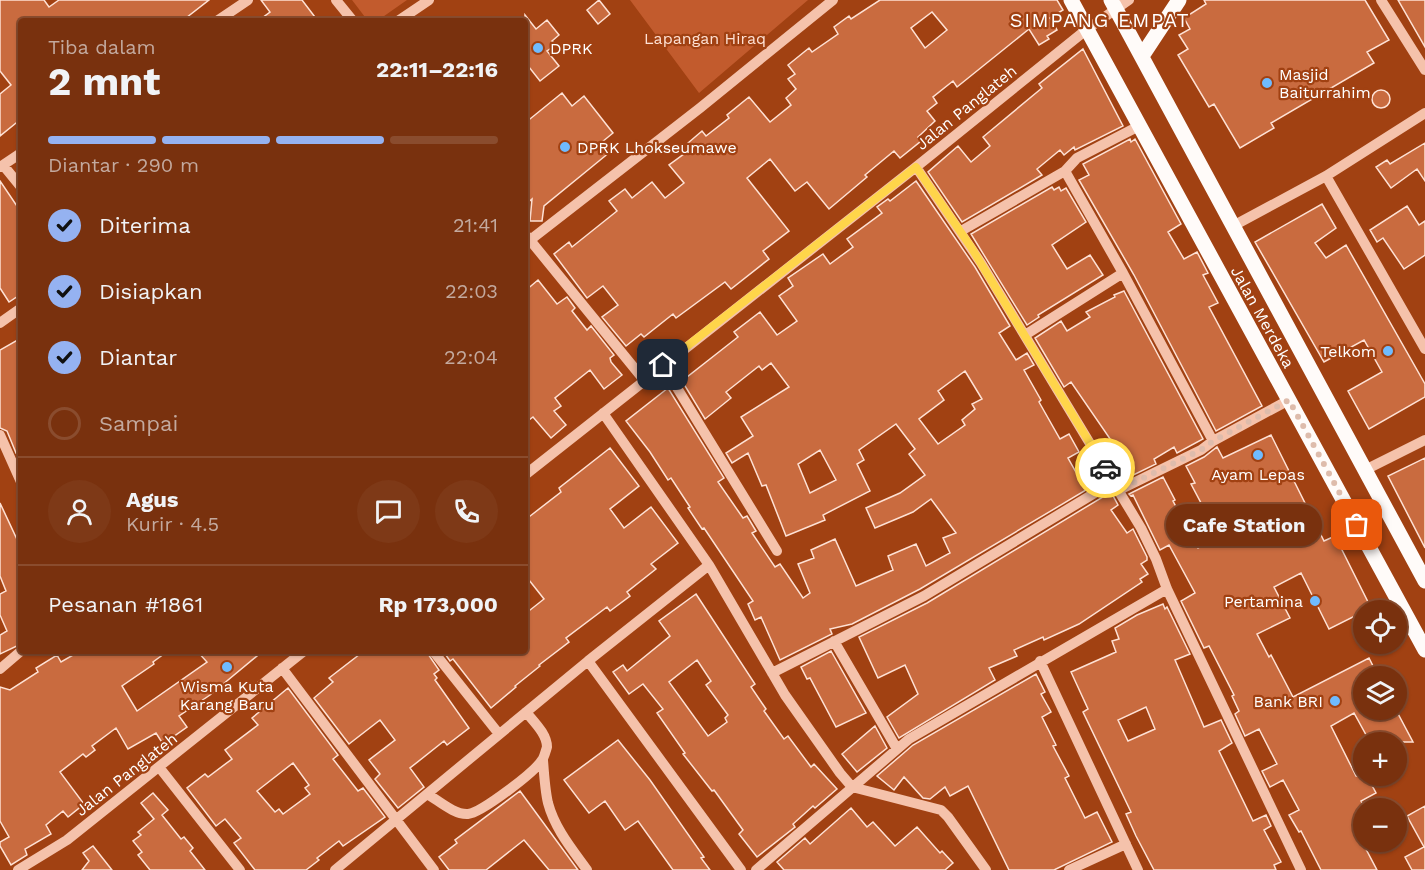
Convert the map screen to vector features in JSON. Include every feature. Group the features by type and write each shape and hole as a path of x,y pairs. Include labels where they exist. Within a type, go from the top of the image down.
{"main road":[{"name":"Jalan Merdeka","path":"1071,0 1425,650"},
{"path":"1142,56 1179,0"},
{"name":"Jalan Merdeka","path":"1118,3 1142,56 1425,581"}],"street":[{"path":"221,18 248,0"},
{"path":"336,0 351,18"},
{"path":"402,18 429,0"},
{"path":"528,238 700,108 833,0"},
{"path":"1381,0 1425,70"},
{"name":"Jalan Panglateh","path":"528,473 916,167 1118,3"},
{"path":"1233,226 1326,176 1425,112"},
{"path":"961,231 1065,171 1077,159 1139,126"},
{"path":"18,155 2,166 18,184"},
{"path":"916,167 961,231 1025,335 1116,486 1156,559 1167,589 1301,870"},
{"path":"1065,171 1123,273 1213,441"},
{"path":"1326,176 1425,349"},
{"path":"528,240 644,380"},
{"path":"1025,335 1123,273"},
{"path":"0,323 18,310"},
{"path":"663,365 777,551"},
{"path":"772,673 924,597 1116,486 1201,450 1213,441 1289,400"},
{"path":"603,413 709,565 785,695 852,788 941,810 986,870"},
{"path":"0,435 18,466"},
{"path":"1365,470 1425,440"},
{"path":"335,870 588,661 709,565"},
{"path":"756,870 909,739 1167,589"},
{"path":"834,642 897,749"},
{"path":"0,669 18,654"},
{"name":"Jalan Panglateh","path":"18,870 67,840 300,654"},
{"path":"435,654 499,734"},
{"path":"588,661 741,870"},
{"path":"1040,662 1138,870"},
{"path":"282,668 434,870"},
{"path":"526,712 543,734 547,746 543,760 548,803 554,820 587,870"},
{"path":"427,794 458,812 468,814 495,800 543,760"},
{"path":"159,767 240,870"},
{"path":"1068,870 1126,844"},
{"path":"37,870 43,856"}],"green space":[{"path":"352,0 407,0 381,18 366,18"},
{"name":"Lapangan Hiraq","path":"630,0 808,0 699,93"}],"building":[{"path":"0,0 44,0 49,7 59,0 209,0 186,18 18,18 18,121 0,136 0,94 11,85 0,71"},
{"path":"261,0 302,0 316,18 262,18 270,12"},
{"path":"599,0 610,14 598,24 587,10"},
{"path":"880,0 1057,0 1063,10 1050,18 1057,30 1047,36 1049,39 1039,45 1029,29 957,87 953,81 933,97 937,103 927,111 935,121 918,137 921,141 900,158 894,151 829,209 807,182 795,191 770,159 747,178 789,231 763,251 769,259 731,289 725,282 676,318 673,314 644,337 641,334 626,346 602,317 618,305 603,286 587,298 554,254 569,242 572,247 617,211 609,201 625,189 632,198 652,182 665,198 684,183 669,165 692,148 688,143 702,131 706,136 729,118 727,115 749,97 770,122 791,105 786,98 796,89 788,79 795,74 788,65 809,48 812,52 838,34 834,27 849,16 851,19","holes":["932,12 947,30 925,48 911,28"]},
{"name":"Masjid Baiturrahim","path":"1204,0 1365,0 1389,40 1367,52 1374,63 1271,123 1274,128 1240,148 1214,104 1209,107 1178,55 1188,49 1179,35 1190,29 1184,18 1206,4"},
{"path":"1398,0 1425,0 1425,47"},
{"name":"DPRK","path":"528,19 536,29 547,20 559,35 552,41 556,45 547,51 559,66 540,81 528,66"},
{"path":"1083,49 1123,126 1075,150 1074,147 1064,155 1060,150 1037,169 1042,175 962,222 928,172 958,146 971,162 990,146 983,137 1042,88 1039,84"},
{"path":"1381,90 1387,93 1390,99 1387,105 1381,108 1375,105 1372,99 1375,93"},
{"name":"DPRK Lhokseumawe","path":"562,93 572,106 584,96 613,133 602,142 610,152 544,206 542,221 530,221 532,199 528,202 528,121"},
{"path":"1130,139 1131,142 1135,139 1181,224 1168,232 1184,259 1197,252 1208,273 1203,275 1218,303 1209,307 1262,406 1216,431 1134,275 1079,180 1089,175 1083,164"},
{"path":"1425,143 1425,181 1417,169 1391,188 1376,167 1387,160 1390,164"},
{"path":"0,181 18,208 18,296 9,302 0,288"},
{"path":"916,181 975,267 1010,326 999,333 1016,360 1027,353 1034,365 1024,370 1041,400 1039,402 1060,439 1069,434 1079,452 1068,458 1086,490 920,589 852,624 830,629 832,634 780,660 761,617 755,620 748,604 753,601 688,508 690,507 671,478 668,480 626,421 668,388 724,478 718,482 743,518 747,516 756,531 752,533 775,567 780,564 803,598 810,593 798,564 814,558 811,550 835,539 856,586 893,570 888,556 916,544 926,566 950,553 943,538 956,533 931,499 913,512 875,528 866,508 900,493 925,475 909,454 915,449 896,424 859,450 864,460 857,464 870,491 823,515 825,520 786,536 766,485 762,486 748,453 732,463 726,453 753,436 741,417 789,387 771,363 762,370 759,366 726,392 731,398 705,419 682,381 738,337 734,332 760,312 777,335 797,321 779,296 793,286 788,278 823,254 830,264 853,247 847,239 882,213 877,207 888,199 890,201","holes":["965,371 982,399 972,404 975,409 962,420 965,425 938,444 919,419 944,400 938,391","820,450 836,480 810,493 798,464"]},
{"path":"1052,187 1054,190 1059,187 1061,191 1066,188 1086,222 1052,245 1067,269 1090,255 1103,275 1038,315 1039,317 1027,325 971,234"},
{"path":"1322,204 1336,228 1315,243 1326,258 1346,245 1425,384 1425,397 1369,429 1348,391 1382,372 1364,340 1324,362 1255,242"},
{"path":"1407,206 1419,225 1425,221 1425,255 1404,269 1383,238 1377,242 1370,230"},
{"path":"538,280 557,304 567,297 575,308 572,311 587,330 591,326 614,355 610,358 611,362 622,375 604,389 590,370 555,398 561,406 554,411 566,425 551,438 533,417 528,421 528,288"},
{"path":"1124,291 1203,439 1177,453 1174,447 1154,459 1156,464 1121,481 1104,453 1115,446 1071,382 1064,387 1035,338 1061,321 1067,331 1090,317 1086,312"},
{"path":"18,340 18,452 16,453 7,431 0,428 0,350"},
{"path":"1271,435 1324,541 1335,536 1367,600 1353,600 1353,617 1329,629 1301,573 1274,587 1290,618 1257,634 1293,697 1353,666 1353,714 1331,726 1353,770 1353,786 1372,786 1376,793 1367,798 1353,798 1353,852 1368,852 1377,870 1321,870 1301,831 1299,832 1289,815 1299,810 1283,780 1270,787 1262,771 1277,764 1259,729 1245,736 1235,714 1239,711 1232,696 1234,695 1209,646 1204,648 1181,601 1195,593 1169,545 1160,550 1133,495 1129,494 1163,477 1198,548 1219,537 1191,484 1195,483 1186,466 1217,447 1223,458"},
{"path":"610,448 639,486 610,509 624,528 651,507 678,543 651,564 656,569 627,592 630,596 610,611 607,607 566,638 569,642 539,665 491,708 453,659 450,661 445,654 528,654 528,612 544,599 528,579 528,518 561,492 559,488"},
{"path":"1425,458 1425,548 1388,476"},
{"path":"1111,492 1118,505 1111,510 1127,533 1133,529 1147,557 1147,560 1141,564 1148,574 1140,579 1142,582 1079,624 1044,640 1043,637 1014,650 1017,656 989,668 995,680 899,738 887,717 918,694 905,665 878,678 859,637 927,603"},
{"path":"0,503 18,542 18,645 0,654 0,635 7,631 0,615 0,594 6,591 0,576"},
{"path":"696,594 755,684 751,687 766,709 764,711 784,739 788,736 811,767 814,764 837,789 815,808 813,806 793,824 795,827 757,857 739,834 743,830 714,790 712,791 683,754 685,753 657,713 663,709 643,684 629,694 613,672 623,665 627,671 670,636 659,621","holes":["697,660 711,681 706,685 728,715 725,718 727,722 708,736 669,682"]},
{"path":"1163,604 1165,609 1167,607 1190,654 1175,660 1204,727 1221,720 1232,743 1219,751 1253,821 1266,815 1271,826 1264,830 1281,862 1274,865 1276,870 1154,870 1126,814 1131,812 1083,712 1088,709 1071,672 1116,652 1112,641 1119,639 1115,628","holes":["1146,707 1155,729 1128,741 1118,720"]},
{"path":"831,651 866,713 836,727 810,678 807,679 801,667"},
{"path":"75,654 164,654 153,662 154,664 122,686 137,711 207,662 200,654 259,654 210,695 179,716 187,727 163,744 156,733 128,749 116,728 92,746 95,750 86,757 83,754 60,772 84,804 68,817 63,811 46,825 51,834 25,849 27,855 11,865 0,846 0,842 9,837 0,821 0,687 10,690 38,672 36,668 57,655 61,662"},
{"path":"360,654 428,654 439,670 434,674 437,678 435,680 469,728 447,745 444,741 410,768 424,787 398,808 375,779 380,774 369,760 395,740 380,720 349,744 314,698 333,682 329,678"},
{"path":"1369,658 1373,666 1353,666"},
{"path":"1036,674 1045,692 1041,694 1051,712 1042,717 1056,745 1053,746 1069,776 1065,778 1085,818 1097,812 1112,842 1054,870 1009,870 968,786 950,796 945,787 930,799 923,798 904,777 894,790 877,776 913,745"},
{"path":"288,688 338,755 333,759 358,791 363,788 385,817 343,846 339,841 306,870 255,870 234,843 241,838 225,819 216,826 187,788 205,774 208,777 232,759 225,750 258,725 252,718","holes":["293,763 309,785 305,788 310,794 283,814 279,809 275,812 257,791"]},
{"path":"1358,720 1401,720 1413,742 1407,742 1407,732 1364,732"},
{"path":"875,726 887,748 857,772 842,754"},
{"path":"618,740 650,780 704,857 701,858 710,870 673,870 638,821 625,830 605,801 589,813 564,780"},
{"path":"520,791 578,870 549,870 524,840 486,870 449,870 439,857 457,843 455,840"},
{"path":"153,793 168,810 162,815 181,839 184,837 193,848 190,851 205,870 150,870 138,855 142,852 133,841 141,835 138,832 154,819 141,803"},
{"path":"1425,806 1425,870 1412,870 1405,857 1424,847 1407,816"},
{"path":"851,808 867,827 873,822 895,846 917,827 940,853 942,851 953,863 945,870 784,870 777,862 805,838 810,844"},
{"path":"93,846 112,870 82,870 89,861 83,853"}],"way so far":[{"path":"1105,468 1119,490 1201,450 1213,441 1289,400 1357,525"}],"place":[{"name":"DPRK","path":"538,48"},
{"name":"Masjid Baiturrahim","path":"1267,83"},
{"name":"DPRK Lhokseumawe","path":"565,147"},
{"name":"Telkom","path":"1388,351"},
{"name":"Ayam Lepas","path":"1258,455"},
{"name":"Cafe Station","path":"1357,525"},
{"name":"Pertamina","path":"1315,601"},
{"name":"Wisma Kuta Karang Baru","path":"227,667"},
{"name":"Bank BRI","path":"1335,701"}],"district":[{"name":"SIMPANG EMPAT","path":"1100,20"}],"route":[{"path":"663,365 916,167 961,231 1105,468"}]}
